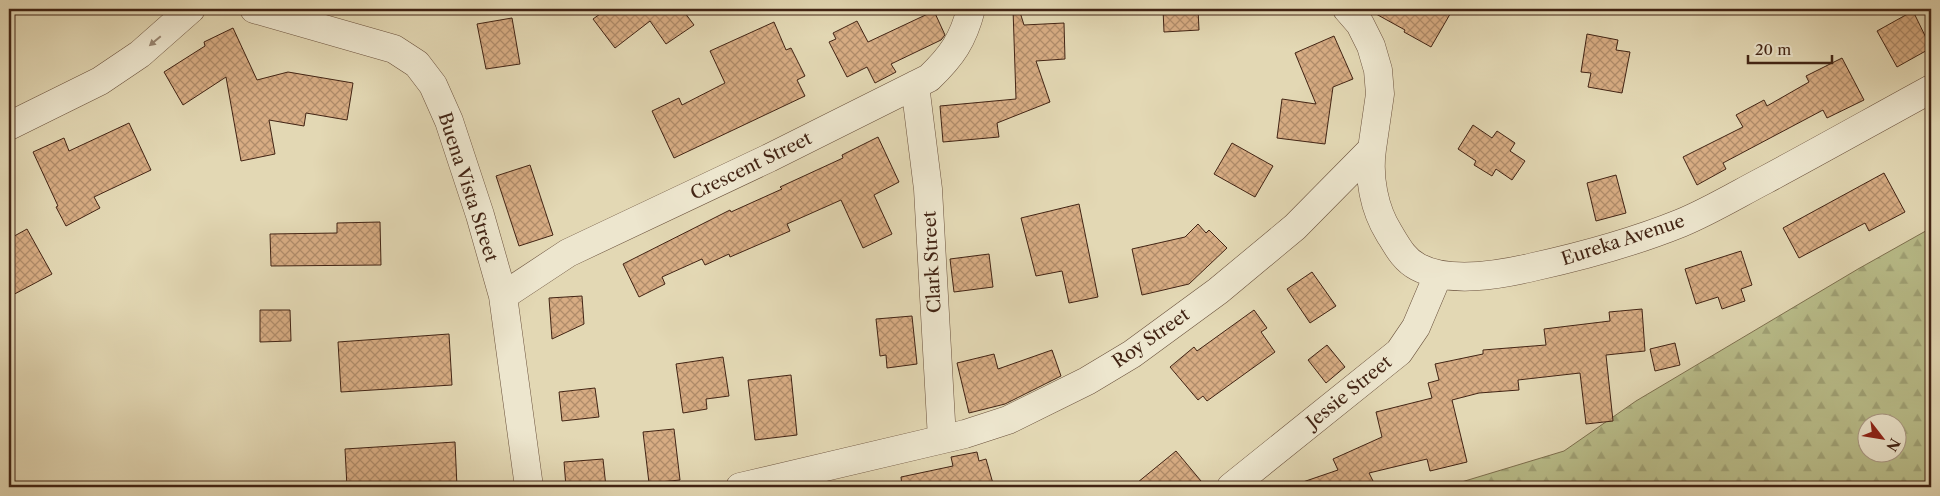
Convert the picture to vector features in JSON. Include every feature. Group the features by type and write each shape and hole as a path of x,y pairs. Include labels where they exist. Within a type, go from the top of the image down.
{"street":[{"path":"9,126 100,81 140,54 191,9"},
{"name":"Buena Vista Street","path":"254,9 394,49 417,64 433,84 448,121 480,215 503,296 530,487"},
{"name":"Crescent Street","path":"503,296 568,253 778,154 929,78 947,61 956,48 966,29 971,9"},
{"path":"1347,9 1360,24 1371,46 1378,70 1380,94 1372,149"},
{"name":"Clark Street","path":"915,85 928,189 942,439"},
{"name":"Eureka Avenue","path":"1372,149 1371,161 1374,194 1386,229 1402,254 1416,267 1438,275 1472,276 1508,273 1639,238 1683,222 1816,153 1931,89"},
{"name":"Roy Street","path":"740,487 942,439 1008,420 1087,381 1132,354 1218,290 1294,227 1372,149"},
{"name":"Jessie Street","path":"1231,487 1399,352 1416,327 1438,275"}],"green space":[{"path":"1931,228 1931,487 1445,487 1564,451 1636,401 1858,269"}],"building":[{"path":"607,9 682,9 694,25 666,44 650,21 615,48 593,19"},
{"path":"1013,9 1019,9 1024,25 1064,23 1065,59 1036,61 1050,102 997,123 999,137 943,142 940,106 1016,99"},
{"path":"1163,9 1198,9 1199,30 1164,32"},
{"path":"1367,9 1453,9 1431,47"},
{"path":"934,11 945,35 941,40 891,64 896,72 875,83 867,67 847,77 829,42 836,39 833,33 857,21 868,42"},
{"path":"1913,11 1931,48 1897,67 1877,31"},
{"path":"512,18 520,64 486,69 477,24"},
{"path":"774,22 786,50 791,48 805,76 797,80 805,96 674,158 652,111 679,98 682,105 725,83 710,51"},
{"path":"233,28 257,80 288,72 353,83 347,120 306,113 304,126 269,120 275,154 241,161 226,77 183,105 164,72 205,46 204,42"},
{"path":"1587,34 1618,40 1616,50 1630,52 1622,93 1588,87 1591,73 1581,72"},
{"path":"1334,36 1353,79 1333,87 1325,144 1277,138 1282,99 1316,104 1295,53"},
{"path":"1842,58 1864,100 1827,118 1823,110 1723,163 1726,169 1697,185 1683,157 1743,127 1736,115 1764,100 1767,106 1809,82 1806,76"},
{"path":"129,123 151,170 94,197 100,208 66,226 33,152 64,138 69,151"},
{"path":"1473,125 1492,138 1497,131 1515,143 1510,151 1525,161 1512,180 1496,169 1492,176 1474,165 1476,161 1458,149"},
{"path":"878,137 899,182 874,195 892,234 863,248 841,200 787,224 790,231 730,257 729,254 705,265 702,259 662,277 665,284 639,297 623,264 730,210 731,212 782,189 780,187 843,158 842,155"},
{"path":"1232,143 1273,166 1255,197 1214,174"},
{"path":"530,165 553,235 519,246 496,176"},
{"path":"1884,173 1905,212 1869,231 1865,223 1799,258 1783,228"},
{"path":"1616,175 1626,213 1596,221 1587,183"},
{"path":"1079,204 1098,297 1069,303 1062,271 1036,276 1021,218"},
{"path":"380,222 381,265 271,266 270,234 337,233 337,223"},
{"path":"1198,224 1206,233 1209,230 1227,248 1189,284 1142,295 1132,249 1185,237"},
{"path":"27,229 52,274 9,297 9,239"},
{"path":"1741,251 1752,285 1741,289 1745,301 1722,309 1718,297 1696,304 1685,269"},
{"path":"989,254 993,287 954,292 950,259"},
{"path":"1312,272 1336,306 1310,323 1287,289"},
{"path":"582,296 584,324 552,339 549,298"},
{"path":"1642,309 1645,351 1606,355 1613,421 1586,424 1580,373 1518,380 1519,390 1479,393 1452,400 1467,462 1430,471 1427,459 1369,473 1376,487 1298,487 1297,484 1338,470 1333,459 1382,437 1376,412 1432,398 1428,383 1439,380 1435,364 1483,354 1483,350 1546,345 1544,329 1610,321 1609,312"},
{"path":"260,310 290,310 291,341 260,342"},
{"path":"1254,310 1267,328 1261,332 1275,352 1207,401 1203,396 1198,400 1170,367 1194,347 1197,351"},
{"path":"912,316 917,364 887,368 886,355 880,356 876,319"},
{"path":"449,334 452,385 341,392 338,342"},
{"path":"1675,343 1680,365 1655,371 1650,349"},
{"path":"1327,345 1345,367 1326,383 1308,360"},
{"path":"1052,350 1061,376 1005,404 969,413 957,363 994,354 998,369"},
{"path":"723,357 729,396 706,399 707,409 683,413 676,364"},
{"path":"791,375 797,435 755,440 748,380"},
{"path":"595,388 599,417 562,421 559,392"},
{"path":"674,429 680,480 649,483 643,432"},
{"path":"455,442 457,487 347,487 345,449"},
{"path":"1176,451 1206,487 1132,487"},
{"path":"977,452 979,461 986,459 994,487 902,487 901,477 953,466 951,457"},
{"path":"603,459 606,487 566,487 564,462"}]}
